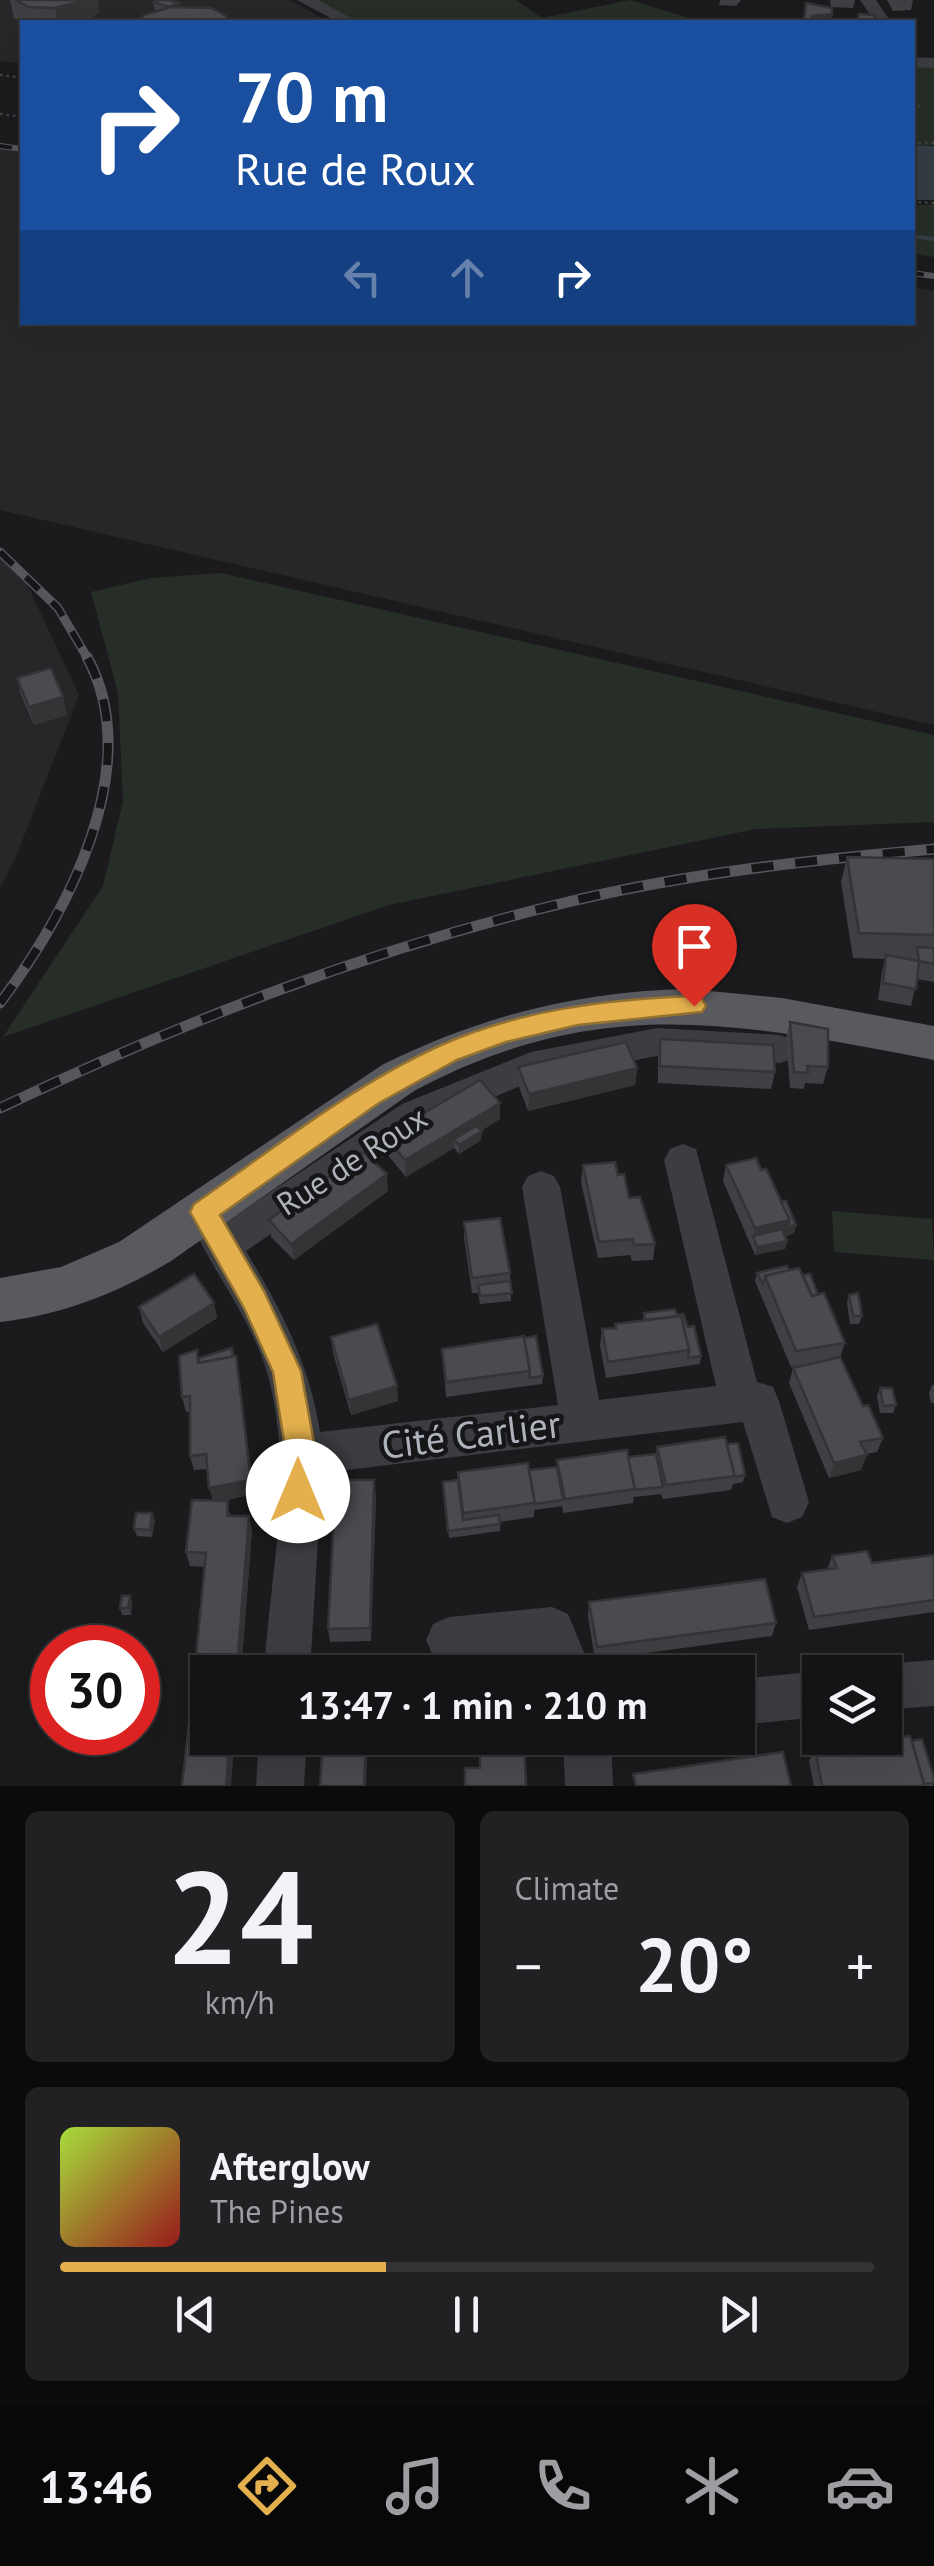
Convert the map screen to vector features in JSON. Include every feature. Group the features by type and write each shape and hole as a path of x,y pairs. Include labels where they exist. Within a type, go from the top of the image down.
{"main road":[{"name":"Rue de Roux","path":"0,1300 48,1294 97,1278 137,1257 213,1229 411,1071 473,1043 559,1019 631,1008 727,1007 934,1043"}],"street":[{"path":"305,0 346,20"},
{"name":"Rue de Roux","path":"213,1229 416,1115 531,1066 657,1042 780,1050"},
{"path":"682,1160 741,1403 758,1401 787,1502"},
{"name":"Cité Carlier","path":"541,1188 582,1422"},
{"path":"213,1229 254,1300 287,1371 301,1454 288,1655"},
{"name":"Cité Carlier","path":"301,1454 741,1403"},
{"path":"449,1640 552,1630 562,1655"},
{"path":"902,1685 934,1682"},
{"path":"755,1700 802,1696"},
{"path":"280,1786 282,1755"},
{"path":"588,1755 589,1786"}],"path":[{"path":"915,106 920,106"}],"shaded area":[{"path":"0,0 290,0 325,20 20,20 20,63 0,61"},
{"path":"307,0 516,0 542,18 630,0 686,17 685,20 346,20"},
{"path":"915,67 934,67 934,145 915,145"},
{"path":"0,144 20,148 20,325 915,325 915,287 934,291 934,725 0,510"},
{"path":"915,145 934,146 934,200 915,200"},
{"path":"915,205 934,205 934,257 915,254"},
{"path":"0,553 20,569 79,695 15,859 0,887"},
{"path":"221,573 934,735 934,822 756,829 389,905 3,1037 103,886 123,801 118,693 91,592 151,578"},
{"path":"832,1211 932,1219 934,1260 834,1252"}],"building":[{"path":"15,0 86,0 55,8 29,7"},
{"path":"153,2 179,3 169,7"},
{"path":"806,3 832,8 832,14 804,20"},
{"path":"171,7 212,8 227,20 140,20"},
{"path":"859,14 875,15 874,20 858,20"},
{"path":"51,668 63,697 29,707 17,678"},
{"path":"847,857 934,859 934,935 859,933"},
{"path":"917,947 934,948 934,964 919,961"},
{"path":"886,955 919,961 916,989 883,983"},
{"path":"790,1022 828,1029 828,1067 807,1066 808,1073 794,1072"},
{"path":"660,1039 773,1045 775,1072 660,1066"},
{"path":"626,1042 637,1068 529,1094 518,1067"},
{"path":"480,1080 500,1103 405,1160 385,1136"},
{"path":"476,1126 482,1131 459,1145 454,1139"},
{"path":"363,1152 387,1174 291,1244 269,1220"},
{"path":"756,1158 761,1170 766,1169 790,1220 755,1228 726,1165"},
{"path":"615,1162 618,1175 624,1174 629,1198 640,1197 655,1244 634,1245 633,1239 599,1242 583,1165"},
{"path":"786,1201 796,1225 788,1227 790,1220 781,1202"},
{"path":"500,1218 510,1273 472,1278 464,1222"},
{"path":"782,1229 787,1241 757,1247 753,1236"},
{"path":"787,1266 789,1270 765,1276 763,1284 757,1273"},
{"path":"799,1268 812,1296 824,1293 845,1343 796,1351 765,1276"},
{"path":"194,1274 214,1303 159,1337 139,1307"},
{"path":"810,1274 818,1294 812,1296 803,1275"},
{"path":"510,1281 512,1293 480,1296 478,1285"},
{"path":"858,1293 862,1316 853,1316 849,1295"},
{"path":"675,1309 677,1315 683,1314 688,1327 694,1326 701,1356 688,1358 681,1316 645,1320 644,1313"},
{"path":"681,1316 689,1350 608,1362 602,1329"},
{"path":"377,1324 397,1386 349,1400 331,1337"},
{"path":"524,1336 530,1371 446,1382 442,1349"},
{"path":"536,1336 543,1376 529,1378 524,1338"},
{"path":"232,1348 233,1357 199,1363 199,1358"},
{"path":"197,1350 198,1363 236,1356 251,1480 209,1488 206,1454 190,1456 190,1396 182,1397 179,1356"},
{"path":"840,1357 883,1438 860,1442 867,1455 834,1463 793,1368"},
{"path":"880,1388 892,1388 896,1405 883,1406"},
{"path":"725,1437 735,1476 666,1485 657,1447"},
{"path":"738,1443 745,1475 735,1477 727,1444"},
{"path":"627,1450 635,1489 565,1499 557,1460"},
{"path":"656,1454 663,1487 633,1490 628,1457"},
{"path":"528,1463 535,1503 463,1513 458,1472"},
{"path":"557,1467 563,1500 533,1504 529,1470"},
{"path":"336,1480 374,1480 370,1628 328,1629"},
{"path":"458,1480 463,1520 499,1515 500,1524 448,1531 443,1482"},
{"path":"192,1500 228,1501 227,1516 249,1516 238,1655 196,1655 206,1553 186,1552"},
{"path":"136,1513 152,1513 150,1530 134,1529"},
{"path":"867,1551 872,1563 934,1555 934,1600 814,1617 802,1573 837,1568 832,1556"},
{"path":"765,1579 776,1623 597,1647 589,1602"},
{"path":"122,1596 130,1596 128,1608 120,1608"},
{"path":"190,1714 190,1755 229,1755 226,1786 182,1786"},
{"path":"910,1736 925,1786 822,1786 816,1755 902,1755 902,1737"},
{"path":"922,1739 934,1783 924,1784 912,1741"},
{"path":"783,1752 791,1786 636,1786 633,1774"},
{"path":"322,1755 365,1755 364,1786 320,1786"},
{"path":"480,1755 525,1755 526,1786 465,1786 465,1768 480,1768"}],"waterway":[{"path":"915,236 934,239"}],"railway":[{"path":"0,146 20,149"},
{"path":"915,273 934,276"},
{"path":"0,552 58,608 87,658"},
{"path":"0,1003 50,927 72,884 91,838 103,792 108,745 103,700 87,658"},
{"path":"0,1108 279,990 494,921 704,875 934,849"}],"route":[{"path":"298,1491 301,1454 287,1371 254,1300 204,1212 370,1096 448,1053 504,1033 578,1016 631,1008 694,1006"}]}
